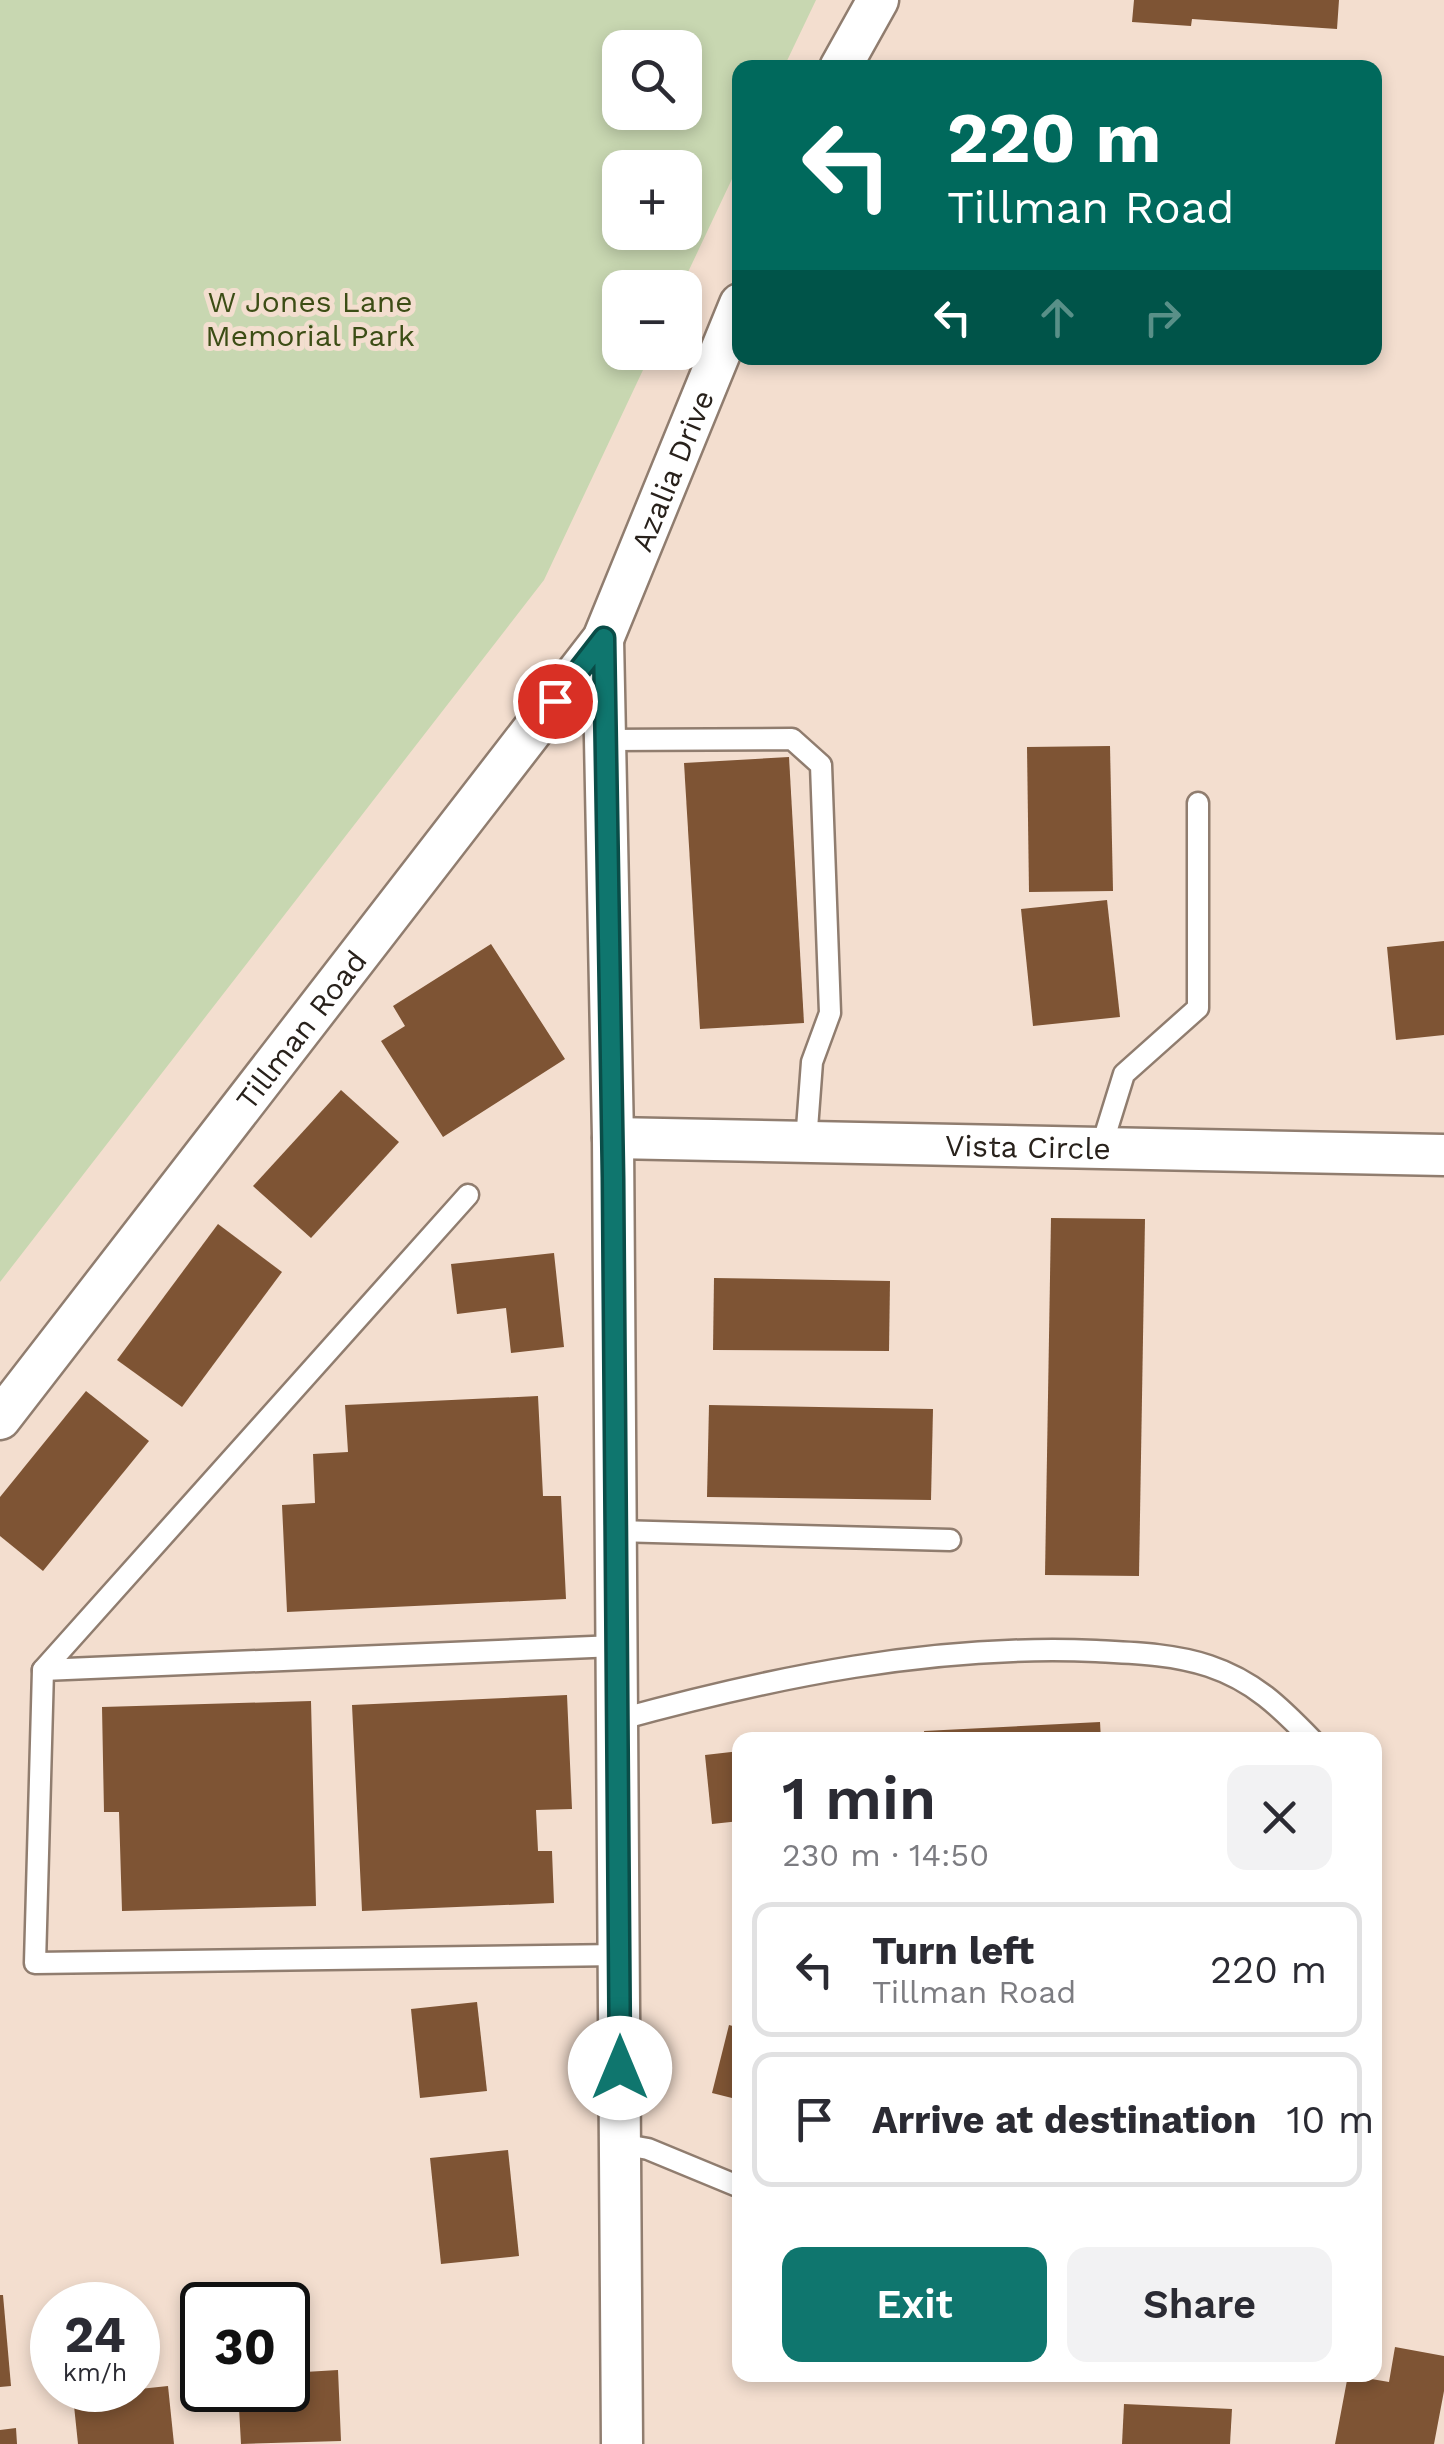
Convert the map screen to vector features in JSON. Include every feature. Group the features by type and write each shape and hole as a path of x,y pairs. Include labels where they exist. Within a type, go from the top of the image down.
{"street":[{"path":"844,60 878,0"},
{"name":"Azalia Drive","path":"604,638 732,324"},
{"path":"604,638 613,1138 622,2444"},
{"name":"Tillman Road","path":"0,1419 604,638"},
{"name":"Vista Circle","path":"613,1138 1444,1155"}],"lane":[{"path":"605,740 792,738 820,765 830,1013 812,1062 806,1142"},
{"path":"1101,1148 1124,1074 1198,1008 1198,803"},
{"path":"468,1195 43,1670 35,1963 619,1955"},
{"path":"616,1532 950,1540"},
{"path":"43,1670 616,1646"},
{"path":"617,1720 790,1676 980,1653 1069,1650 1157,1654 1210,1666 1266,1693 1304,1732"},
{"path":"620,2144 648,2150 732,2184"}],"green space":[{"name":"W Jones Lane Memorial Park","path":"0,0 816,0 787,60 732,60 732,179 702,243 702,150 602,150 602,250 698,250 689,270 602,270 602,370 643,370 544,580 0,1282"}],"building":[{"path":"1134,0 1339,0 1337,29 1192,19 1191,26 1132,22"},
{"path":"1110,746 1113,891 1029,892 1027,747"},
{"path":"789,757 804,1023 700,1029 684,763"},
{"path":"1107,900 1120,1017 1033,1026 1021,909"},
{"path":"1444,941 1444,1035 1396,1040 1387,947"},
{"path":"491,944 565,1059 443,1137 381,1041 405,1026 393,1006"},
{"path":"341,1090 399,1142 311,1238 253,1186"},
{"path":"1051,1218 1145,1219 1139,1576 1045,1575"},
{"path":"218,1224 282,1272 182,1407 117,1360"},
{"path":"554,1253 564,1347 511,1353 506,1308 457,1314 451,1264"},
{"path":"714,1278 890,1281 889,1351 713,1350"},
{"path":"86,1391 149,1441 43,1571 0,1536 0,1497"},
{"path":"538,1396 543,1496 561,1496 566,1599 287,1612 282,1505 315,1503 313,1454 348,1452 345,1405"},
{"path":"709,1405 933,1409 931,1500 707,1497"},
{"path":"567,1695 572,1809 536,1810 538,1851 552,1851 554,1903 362,1911 352,1705"},
{"path":"311,1701 316,1906 122,1911 119,1812 104,1812 102,1707"},
{"path":"1100,1722 1101,1732 924,1732"},
{"path":"732,1752 732,1822 712,1824 705,1755"},
{"path":"477,2002 487,2091 420,2098 411,2009"},
{"path":"729,2025 732,2026 732,2098 712,2093"},
{"path":"508,2150 519,2256 441,2264 430,2158"},
{"path":"0,2295 11,2386 0,2387"},
{"path":"1395,2347 1444,2356 1444,2391 1434,2444 1335,2444 1347,2382 1389,2382"},
{"path":"338,2370 341,2441 241,2444 239,2412 310,2412 310,2372"},
{"path":"168,2386 174,2444 78,2444 75,2412 160,2412 160,2387"},
{"path":"1124,2404 1232,2409 1230,2444 1122,2444"},
{"path":"16,2428 17,2444 0,2444 0,2430"}],"route":[{"path":"555,701 604,638 620,2068"}]}
